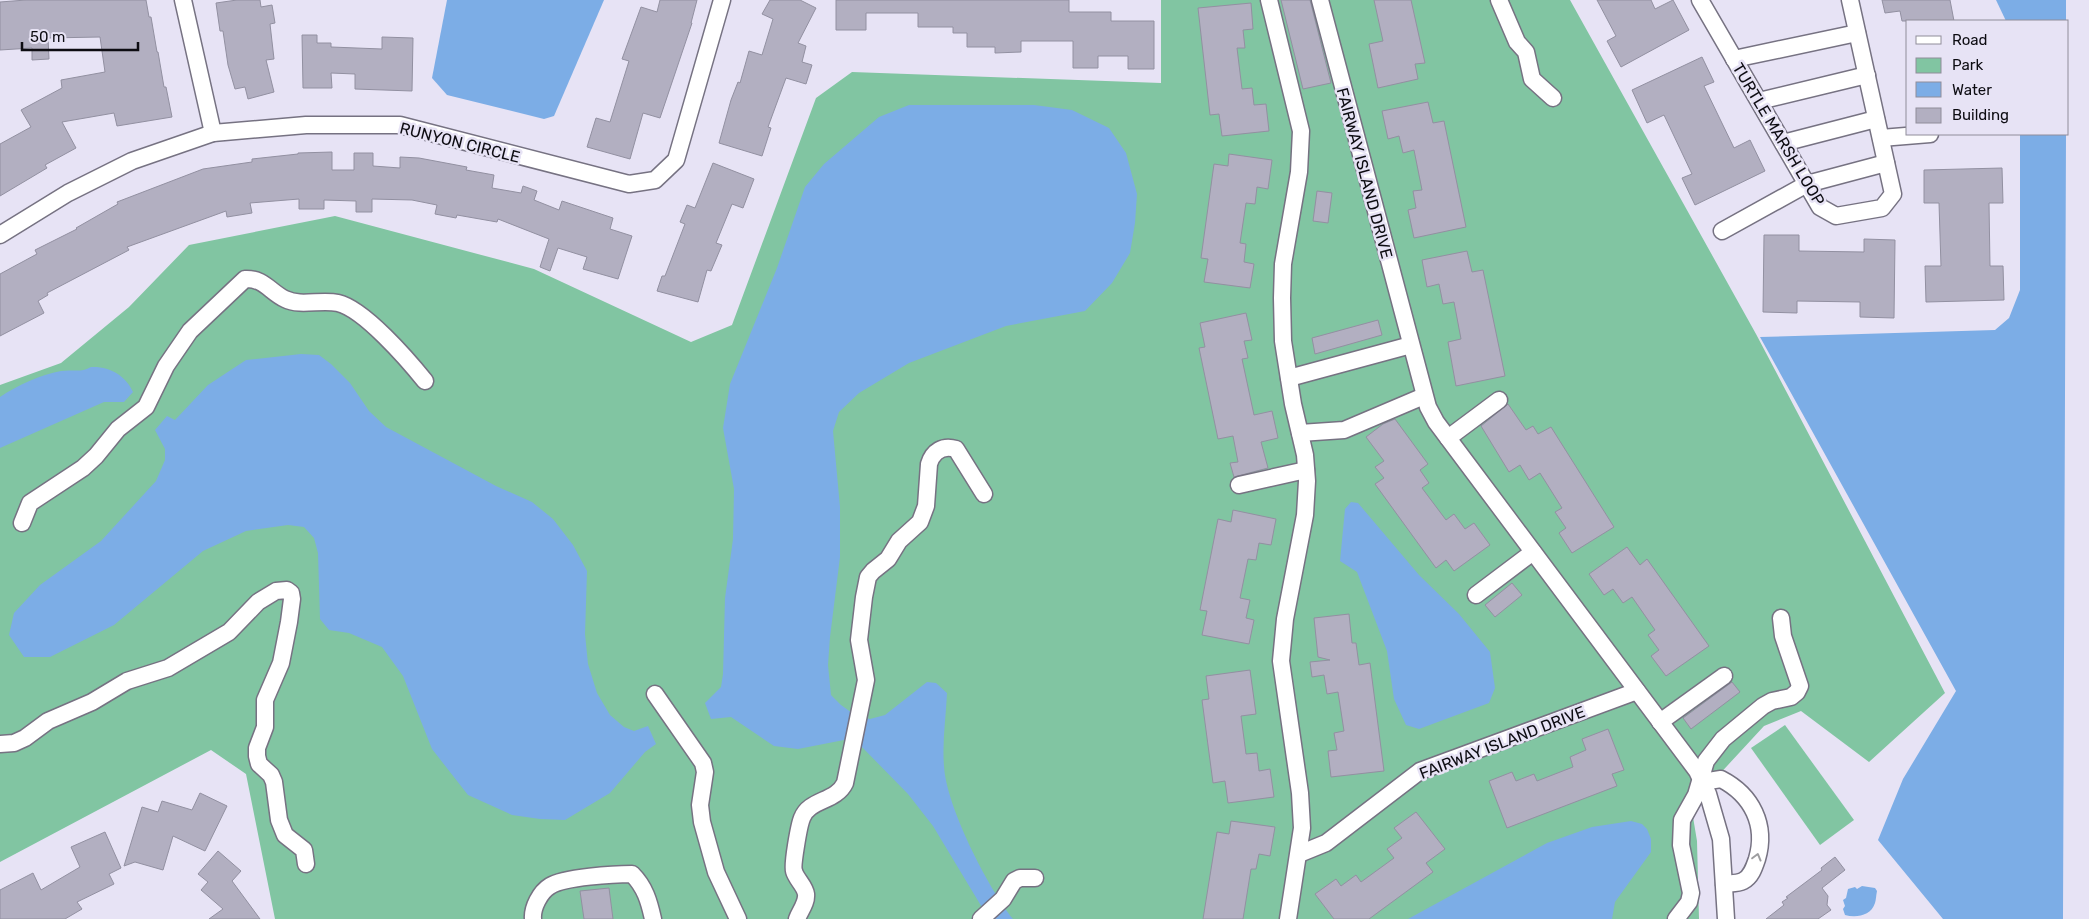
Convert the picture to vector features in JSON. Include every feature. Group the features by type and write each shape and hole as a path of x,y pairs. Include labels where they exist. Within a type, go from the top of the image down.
{"street":[{"path":"183,0 214,133"},
{"name":"RUNYON CIRCLE","path":"0,235 68,193 132,161 214,133 306,125 400,125 629,184 655,180 676,160 722,0"},
{"path":"1269,0 1302,131 1299,172 1282,264 1283,341 1305,455 1306,470 1305,515 1285,619 1281,661 1300,793 1302,828 1288,919"},
{"name":"FAIRWAY ISLAND DRIVE","path":"1320,0 1428,408 1448,438 1702,781 1708,794 1721,839 1726,919"},
{"path":"1499,0 1515,37 1526,52 1532,79 1553,98"},
{"name":"TURTLE MARSH LOOP","path":"1700,0 1820,207 1836,216 1882,208 1893,194 1850,0"},
{"path":"1734,59 1857,33"},
{"path":"1758,101 1866,75"},
{"path":"1783,143 1876,119"},
{"path":"1881,138 1918,135"},
{"path":"1722,232 1807,184 1886,163"},
{"path":"22,523 30,503 83,468 96,456 118,429 146,408 166,366 190,330 245,279 263,282 285,300 337,303 348,307 379,330 425,381"},
{"path":"1289,378 1411,345"},
{"path":"1300,433 1344,430 1424,396"},
{"path":"1448,438 1499,400"},
{"path":"797,919 807,896 806,891 796,876 793,865 803,816 813,806 841,791 845,783 866,680 859,640 868,577 872,571 888,559 899,541 920,522 926,506 928,472 931,458 940,449 956,449 984,494"},
{"path":"1239,485 1306,470"},
{"path":"1476,595 1533,552"},
{"path":"0,744 14,743 25,738 48,721 92,702 127,681 168,668 229,632 258,602 276,591 287,590 291,593 292,600 289,622 281,663 265,700 265,728 257,748 257,756 259,764 272,776 279,820 285,835 304,850 306,864"},
{"path":"1676,919 1689,902 1691,893 1681,845 1682,820 1702,781 1706,761 1723,739 1763,706 1772,701 1791,696 1797,692 1800,686 1783,636 1781,618"},
{"path":"1660,722 1724,676"},
{"name":"FAIRWAY ISLAND DRIVE","path":"1299,854 1326,843 1420,771 1637,691"},
{"path":"655,694 703,763 705,772 700,805 702,822 712,851 716,872 738,919"},
{"path":"1702,781 1721,779 1739,791 1753,807 1760,828 1761,840 1758,854 1749,877 1742,882 1724,884"},
{"path":"533,919 538,899 550,885 614,874 632,874 642,884 649,902 652,919"},
{"path":"983,918 1003,899 1014,881 1020,878 1035,878"}],"green space":[{"path":"1161,0 1570,0 1756,334 1945,693 1869,762 1801,711 1764,726 1691,805 1697,841 1699,919 275,919 246,774 211,750 0,862 0,385 61,363 129,307 189,245 335,216 534,269 691,342 732,325 816,98 852,72 1161,83"},
{"path":"1785,725 1854,820 1820,845 1751,748"}],"water":[{"path":"447,0 604,0 554,116 544,119 447,95 432,78"},
{"path":"1996,0 2066,0 2066,20 2006,20"},
{"path":"909,105 1034,105 1072,110 1109,128 1126,153 1137,194 1130,253 1112,283 1085,311 1006,326 909,363 859,393 839,412 833,431 840,507 840,557 828,665 831,695 855,715 870,719 885,715 927,682 936,683 947,693 944,766 952,802 960,824 981,868 1013,919 989,919 933,826 908,794 859,744 844,740 798,749 774,746 731,717 711,719 705,703 721,687 723,674 725,598 733,539 734,489 723,428 730,384 777,268 805,187 824,164 879,117"},
{"path":"2020,135 2066,135 2063,919 1943,919 1878,840 1903,779 1956,691 1760,337 1995,330 2009,318 2020,290"},
{"path":"301,354 319,355 331,364 350,383 369,411 386,427 496,486 532,502 553,519 573,545 587,571 585,634 588,664 597,693 610,715 624,727 634,731 648,726 656,744 645,752 610,793 565,820 512,815 468,795 432,749 403,676 382,647 349,633 329,630 320,619 318,553 314,538 304,527 288,525 246,531 203,551 114,625 50,657 24,657 9,635 14,613 40,585 101,541 156,481 165,460 165,449 155,430 167,416 175,420 208,385 246,360"},
{"path":"91,367 111,370 126,381 133,392 124,402 104,402 0,448 0,397 45,375 61,371 84,370"},
{"path":"1351,502 1358,503 1419,575 1459,614 1490,652 1495,688 1489,703 1419,729 1406,725 1394,699 1387,651 1357,572 1340,561 1345,509"},
{"path":"1631,821 1642,824 1647,829 1651,839 1651,852 1615,902 1612,919 1408,919 1547,843 1592,827"},
{"path":"1862,886 1875,888 1877,891 1873,907 1863,915 1845,915 1843,900 1846,898 1848,889 1855,887 1857,889"}],"building":[{"path":"26,0 146,0 172,117 117,126 114,113 62,122 76,148 45,165 47,168 0,196 0,144 31,127 21,110 62,88 61,80 105,72 100,37 48,38 49,59 32,60 32,48 0,50 0,2"},
{"path":"237,0 260,0 261,7 272,5 275,23 270,24 274,59 266,60 274,92 248,99 245,87 235,89 228,65 223,31 220,31 216,3"},
{"path":"660,0 697,0 692,23 660,118 643,113 630,159 587,147 596,118 610,122 629,61 622,59 641,7 657,12"},
{"path":"770,0 800,0 816,8 798,43 806,46 802,62 812,65 806,84 786,78 768,127 771,128 762,156 719,143 731,100 738,82 740,83 749,51 762,55 773,19 762,14"},
{"path":"836,0 1069,0 1069,12 1111,12 1111,21 1154,21 1154,69 1128,69 1128,56 1098,56 1098,68 1073,68 1073,41 1021,41 1021,52 995,53 995,47 967,47 967,33 953,33 953,27 918,27 918,13 866,13 866,30 836,30"},
{"path":"1281,0 1310,0 1331,83 1303,89"},
{"path":"1374,0 1411,0 1425,63 1415,64 1418,79 1378,88 1369,44 1383,41"},
{"path":"1597,0 1651,0 1655,9 1673,0 1689,30 1621,67 1607,41 1616,36"},
{"path":"1882,0 1950,0 1954,20 1902,21 1900,11 1885,13"},
{"path":"1251,3 1253,29 1243,30 1245,48 1237,48 1242,89 1252,88 1254,105 1266,104 1269,131 1222,136 1219,114 1210,115 1198,8"},
{"path":"302,35 317,35 317,43 331,43 331,47 382,49 382,37 413,38 412,91 355,89 355,74 331,73 332,88 303,88"},
{"path":"1702,57 1714,82 1704,86 1734,148 1750,140 1765,171 1695,205 1682,178 1692,174 1664,115 1647,123 1632,90"},
{"path":"1428,102 1433,123 1444,121 1466,227 1414,238 1408,210 1416,208 1413,191 1422,190 1414,150 1403,153 1399,136 1388,139 1382,111"},
{"path":"332,152 332,170 354,170 354,153 373,153 373,166 400,168 400,157 419,158 467,167 466,170 494,175 492,188 521,193 523,186 537,191 534,200 559,210 562,201 613,218 610,229 632,236 618,279 583,269 587,257 558,248 550,271 540,267 549,239 498,219 497,222 457,215 456,218 435,214 437,205 412,200 372,199 372,212 356,212 356,201 324,200 324,209 299,209 299,199 250,203 252,213 227,217 226,211 127,247 129,250 47,293 48,295 38,301 44,313 0,336 0,274 37,254 35,250 77,229 118,204 117,202 203,169 252,162 252,159 298,153"},
{"path":"1229,154 1272,160 1268,189 1257,187 1255,204 1246,203 1240,243 1246,244 1244,262 1254,264 1250,288 1204,282 1208,259 1201,258 1214,164 1228,166"},
{"path":"713,163 754,179 743,208 732,204 716,243 722,245 711,271 707,270 698,302 657,291 662,276 665,276 685,224 680,222 687,205 695,208"},
{"path":"2002,168 2003,203 1989,203 1990,266 2003,266 2004,300 1926,302 1925,266 1941,266 1939,203 1924,203 1924,170"},
{"path":"1317,191 1332,193 1328,223 1313,221"},
{"path":"1764,235 1799,235 1799,251 1864,252 1864,239 1895,240 1894,318 1860,317 1860,302 1797,301 1797,313 1763,312"},
{"path":"1467,251 1472,272 1483,270 1505,376 1456,386 1448,342 1461,339 1454,302 1443,304 1439,284 1427,287 1422,260"},
{"path":"1246,313 1252,340 1244,341 1248,358 1242,359 1254,415 1272,411 1278,438 1261,442 1268,468 1234,477 1230,463 1238,462 1233,436 1218,439 1199,348 1205,347 1200,323"},
{"path":"1378,320 1382,335 1315,354 1312,338"},
{"path":"1508,404 1526,430 1533,426 1538,434 1551,427 1614,527 1572,553 1559,533 1566,528 1555,512 1562,508 1540,473 1529,480 1520,465 1509,472 1481,426"},
{"path":"1395,419 1428,464 1420,470 1429,483 1422,488 1446,520 1454,514 1465,529 1474,523 1490,545 1454,571 1446,560 1436,568 1375,484 1384,478 1375,467 1384,461 1366,437 1383,424"},
{"path":"1233,510 1276,519 1271,545 1259,543 1256,560 1248,559 1240,598 1250,600 1246,618 1254,620 1249,644 1202,635 1207,611 1200,610 1218,519 1231,522"},
{"path":"1627,547 1640,565 1647,559 1709,646 1666,676 1651,656 1659,650 1648,635 1655,630 1632,597 1623,603 1613,589 1604,595 1589,574"},
{"path":"1512,583 1522,595 1495,617 1485,605"},
{"path":"1349,614 1352,643 1356,643 1359,665 1370,663 1384,771 1331,777 1328,751 1337,750 1334,733 1344,731 1338,692 1327,694 1324,675 1312,677 1310,662 1330,660 1318,657 1314,618"},
{"path":"1250,670 1256,714 1241,716 1246,754 1257,753 1259,771 1270,769 1274,797 1228,803 1225,781 1213,783 1202,700 1209,699 1206,676"},
{"path":"1732,682 1740,692 1691,729 1683,718"},
{"path":"1608,729 1624,770 1612,774 1617,786 1507,828 1489,781 1512,772 1516,781 1534,774 1537,781 1573,767 1570,757 1586,750 1582,739"},
{"path":"200,793 227,806 205,851 173,836 163,870 135,862 124,866 142,807 158,812 162,801 192,810"},
{"path":"1416,812 1445,849 1426,863 1433,872 1369,919 1334,919 1315,894 1336,879 1341,886 1356,875 1361,882 1394,858 1387,849 1402,838 1394,828"},
{"path":"1231,821 1275,827 1270,856 1259,854 1256,869 1251,869 1243,919 1203,919 1217,832 1229,834"},
{"path":"105,832 121,868 109,874 114,884 77,902 82,909 65,919 0,919 0,890 33,873 41,890 80,867 71,847"},
{"path":"218,851 241,871 232,881 260,919 209,919 223,909 201,890 208,882 198,874"},
{"path":"1835,857 1845,870 1822,888 1828,896 1827,905 1831,910 1818,919 1766,919 1784,905 1782,902 1788,898 1786,897 1822,870 1821,868"},
{"path":"609,888 613,919 584,919 580,891"}]}
